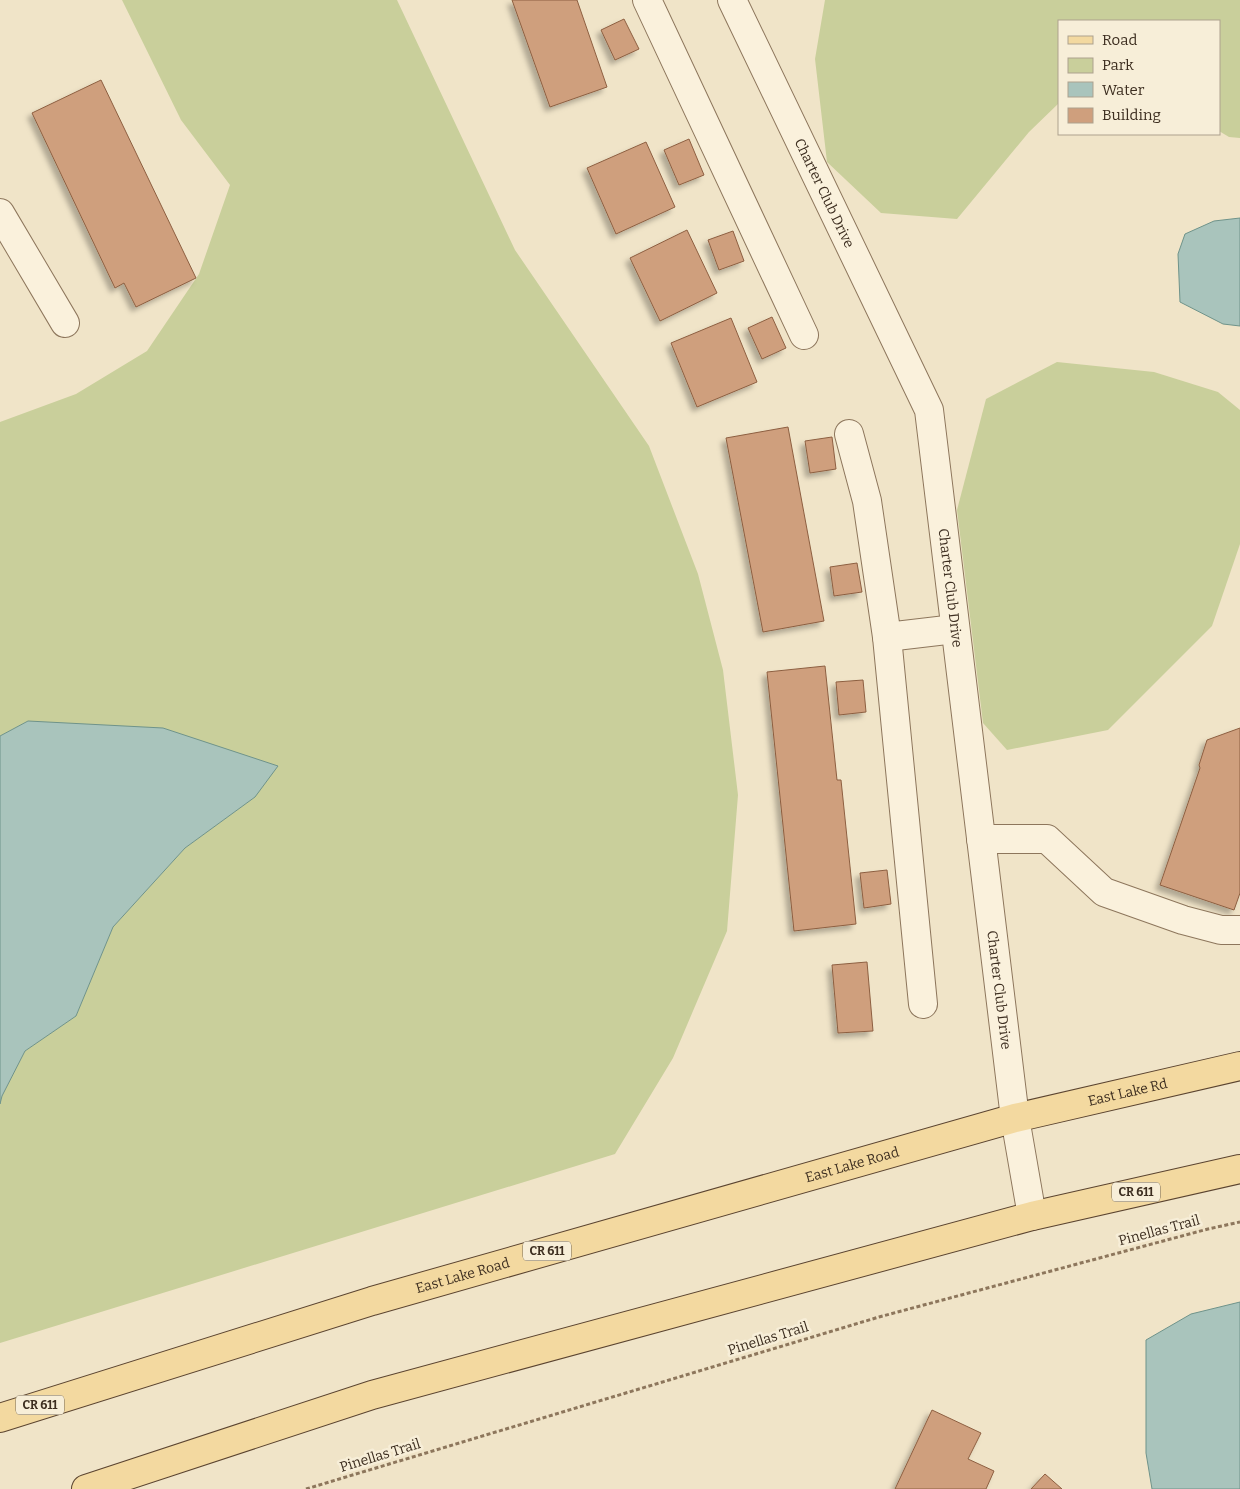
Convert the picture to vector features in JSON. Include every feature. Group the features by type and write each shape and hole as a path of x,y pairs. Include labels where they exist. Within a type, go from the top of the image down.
{"main road":[{"name":"East Lake Rd","path":"1014,1118 1240,1066"},
{"name":"East Lake Road","path":"0,1418 372,1301 1014,1118"},
{"name":"CR 611","path":"86,1489 372,1395 1032,1216 1240,1169"}],"street":[{"path":"647,0 804,335"},
{"name":"Charter Club Drive","path":"732,0 929,410 1014,1118 1032,1216"},
{"path":"0,213 65,323"},
{"path":"849,434 867,501 887,637 923,1004"},
{"path":"887,637 956,629"},
{"path":"981,839 1046,839 1104,892 1184,920 1221,930 1240,930"}],"path":[{"name":"Pinellas Trail","path":"306,1489 879,1317 1240,1222"}],"green space":[{"path":"122,0 397,0 515,250 649,446 698,574 723,670 738,795 727,931 673,1058 615,1154 0,1343 0,1104 2,1096 25,1051 76,1016 113,927 185,848 255,797 28,721 0,736 0,422 76,394 147,351 199,274 230,185 181,120"},
{"path":"825,0 1240,0 1240,138 1229,137 1220,132 1220,20 1058,20 1058,104 1029,132 957,219 881,213 827,162 815,59"},
{"path":"1057,362 1154,372 1218,392 1240,410 1240,544 1212,626 1108,730 1007,750 983,723 957,510 986,399"}],"water":[{"path":"1240,218 1240,326 1223,324 1180,302 1178,254 1185,234 1214,221"},
{"path":"28,721 163,728 278,766 255,797 185,848 113,927 76,1016 25,1051 2,1096 0,1104 0,736"},
{"path":"1240,1302 1240,1489 1152,1489 1146,1453 1146,1340 1191,1314"}],"building":[{"path":"512,0 577,0 607,87 550,107"},
{"path":"624,19 639,49 615,60 601,30"},
{"path":"101,80 196,278 136,307 124,283 115,288 32,113"},
{"path":"689,139 704,175 679,185 664,150"},
{"path":"646,142 675,207 616,234 587,168"},
{"path":"687,230 717,293 660,321 630,258"},
{"path":"733,231 744,261 719,270 708,240"},
{"path":"772,317 786,348 762,359 748,328"},
{"path":"731,318 757,382 697,407 671,343"},
{"path":"788,427 824,621 763,632 726,438"},
{"path":"832,437 836,469 810,473 805,441"},
{"path":"857,563 862,592 834,596 830,567"},
{"path":"825,666 837,780 841,780 856,924 794,931 767,672"},
{"path":"863,680 866,712 839,715 836,682"},
{"path":"1240,728 1240,893 1234,910 1160,885 1200,768 1199,765 1207,740"},
{"path":"887,870 891,904 864,908 860,873"},
{"path":"867,962 873,1031 838,1033 832,965"},
{"path":"932,1410 981,1433 968,1459 994,1471 986,1489 895,1489"},
{"path":"1045,1474 1062,1489 1031,1489"}]}
